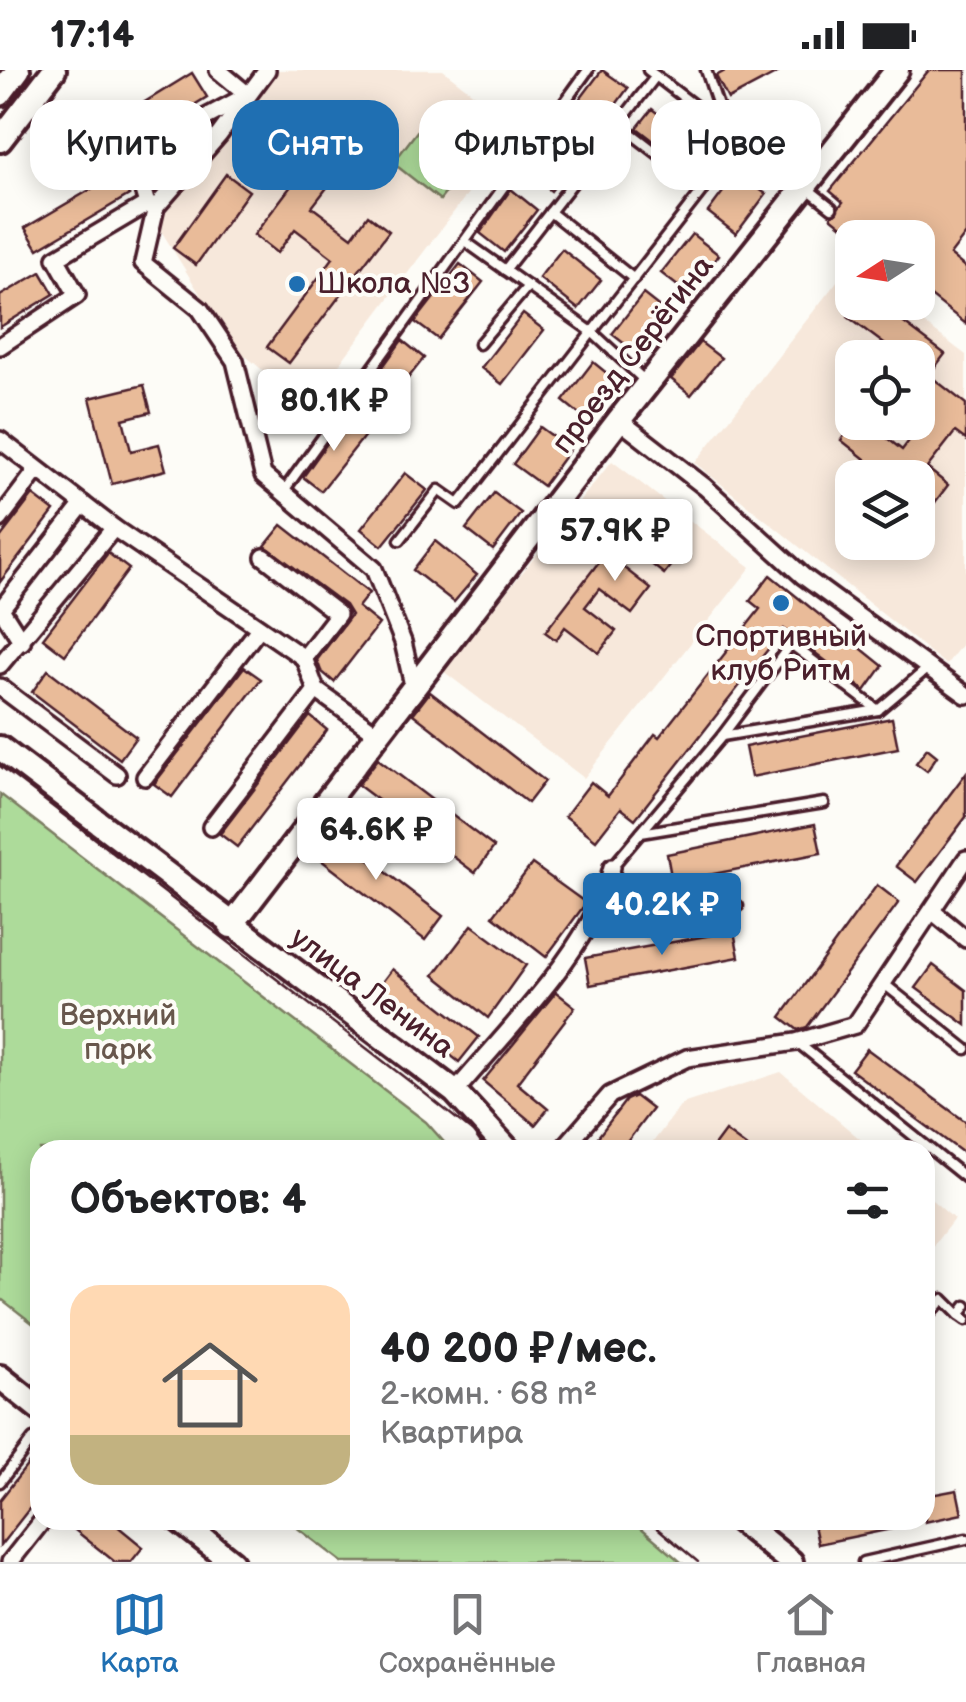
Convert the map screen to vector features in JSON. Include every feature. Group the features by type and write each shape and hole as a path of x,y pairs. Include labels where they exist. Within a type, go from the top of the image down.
{"street":[{"path":"0,94 18,70"},
{"path":"4,125 54,70"},
{"path":"218,70 248,95"},
{"path":"268,70 156,207 143,263 200,309 235,361 264,476 374,569 403,642 414,686"},
{"name":"проезд Серёгина","path":"821,165 897,70"},
{"path":"0,346 77,295 56,258 147,204 133,156 248,95"},
{"name":"проезд Серёгина","path":"231,926 618,420 801,190"},
{"path":"618,420 706,487 803,576 966,695"},
{"path":"0,440 114,528 304,658 316,690 379,729"},
{"path":"0,518 37,470"},
{"path":"22,642 1,609 83,504"},
{"path":"0,665 114,528"},
{"path":"264,558 338,614 304,658"},
{"path":"144,776 258,630"},
{"path":"0,687 118,775"},
{"path":"210,827 316,690"},
{"name":"улица Ленина","path":"0,748 454,1092 499,1140"},
{"path":"571,1140 610,1095 687,1058 796,1042 855,1025 966,858"},
{"path":"454,1092 546,984 606,895 612,867"},
{"path":"932,911 966,939"},
{"path":"0,1377 30,1401"},
{"path":"10,1562 36,1530"},
{"path":"192,1530 232,1562"},
{"path":"751,1530 790,1562"}],"lane":[{"path":"283,493 588,70"},
{"path":"706,70 716,100"},
{"path":"631,104 652,73 687,100"},
{"path":"505,270 567,190"},
{"path":"400,540 439,490 459,504 702,190"},
{"path":"807,190 832,208"},
{"path":"550,212 634,279"},
{"path":"466,242 592,332 648,383"},
{"path":"480,344 528,286"},
{"path":"612,867 722,736 792,644 878,710"},
{"path":"722,736 878,710 928,668"},
{"path":"641,833 824,803"},
{"path":"584,928 738,906"},
{"path":"883,983 966,1048"},
{"path":"796,1042 918,1140"},
{"path":"935,1153 966,1178"},
{"path":"935,1307 942,1299 963,1318 966,1306"},
{"path":"0,1482 30,1444"},
{"path":"863,1562 966,1539"}],"shaded area":[{"name":"Школа №3","path":"277,70 443,70 481,100 419,100 419,190 470,190 307,407 230,343 157,224 183,190 212,190 212,153 232,128 232,190 399,190 399,100 254,100"},
{"path":"835,284 835,320 920,320 966,355 966,639 946,665 695,463"},
{"path":"612,461 751,567 584,778 443,671"},
{"path":"781,1072 861,1140 655,1140 682,1104"},
{"path":"935,1203 954,1219 935,1243"}],"green space":[{"path":"419,129 419,183 399,168 399,155"},
{"path":"427,190 448,190 440,200"},
{"name":"Верхний парк","path":"0,794 426,1122 442,1140 30,1140 30,1321 0,1298"},
{"path":"300,1530 644,1530 681,1562 342,1562"}],"building":[{"path":"602,70 628,88 619,100 580,100"},
{"path":"727,70 783,70 728,99 716,76"},
{"path":"929,70 966,70 966,234 950,255 966,268 966,324 935,299 935,220 835,220 831,217 843,202 830,191"},
{"path":"192,73 207,97 202,100 148,100"},
{"path":"651,110 651,139 637,128"},
{"path":"226,174 232,178 232,190 249,191 196,265 173,248"},
{"path":"90,190 126,190 129,195 38,249 25,228"},
{"path":"288,190 325,190 312,207 352,237 368,215 389,231 289,363 267,347 333,258 295,229 277,253 254,235"},
{"path":"510,190 537,210 504,252 480,233"},
{"path":"724,190 760,190 766,194 736,234 708,212"},
{"path":"692,234 719,255 688,294 661,273"},
{"path":"562,249 601,280 578,309 539,278"},
{"path":"460,264 483,282 438,339 415,322"},
{"path":"41,272 54,294 0,327 0,296"},
{"path":"643,294 671,316 640,356 612,334"},
{"path":"523,314 544,330 502,384 481,368"},
{"path":"852,320 900,320 926,340 879,340"},
{"path":"402,340 424,358 379,415 360,399"},
{"path":"700,342 721,358 691,395 671,379"},
{"path":"935,346 945,354 935,367"},
{"path":"593,362 619,383 589,422 563,401"},
{"path":"935,380 966,404 966,440 955,432 933,460 866,460 841,440 890,440 902,450 910,440 935,440"},
{"path":"144,385 151,412 123,419 131,451 159,444 166,470 112,484 90,398"},
{"path":"345,418 366,434 321,491 303,477"},
{"path":"540,427 570,449 543,486 513,464"},
{"path":"405,473 427,490 382,546 361,529"},
{"path":"935,474 948,485 935,502"},
{"path":"494,493 521,513 493,550 466,529"},
{"path":"33,495 54,511 0,582 0,538"},
{"path":"649,521 684,548 664,574 631,548 619,564 651,589 632,614 599,589 585,607 616,631 599,653 565,627 556,640 545,632 628,524 640,533"},
{"path":"282,525 369,593 358,607 379,624 334,682 321,671 317,660 351,615 345,605 265,546"},
{"path":"435,541 477,575 454,602 413,570"},
{"path":"108,553 129,569 65,655 43,638"},
{"path":"770,575 883,666 865,691 784,629 635,819 621,808 596,840 565,816 591,782 608,796 655,734 659,737 760,609 750,601"},
{"path":"244,667 261,679 172,797 154,784"},
{"path":"48,670 136,737 120,759 32,692"},
{"path":"430,692 545,781 528,803 413,714"},
{"path":"310,716 327,730 237,847 220,834"},
{"path":"892,718 898,748 751,777 745,747"},
{"path":"927,748 937,756 927,771 916,763"},
{"path":"378,759 494,847 475,873 358,785"},
{"path":"966,773 966,817 917,882 896,866"},
{"path":"815,824 821,853 672,882 667,854"},
{"path":"326,826 443,916 425,940 308,850"},
{"path":"532,864 586,903 546,957 493,916"},
{"path":"877,885 899,902 807,1027 798,1030 781,1017"},
{"path":"472,925 526,965 488,1018 434,975"},
{"path":"734,931 739,957 590,985 585,958"},
{"path":"933,965 966,990 966,1025 916,988"},
{"path":"392,969 479,1037 459,1062 373,994"},
{"path":"556,992 575,1007 517,1083 548,1109 535,1125 483,1081"},
{"path":"867,1049 966,1122 966,1155 851,1070"},
{"path":"635,1096 652,1109 629,1140 596,1140 626,1100"},
{"path":"725,1131 737,1140 718,1140"},
{"path":"30,1462 30,1508 0,1546 0,1500"},
{"path":"957,1490 962,1514 935,1520 935,1494"},
{"path":"75,1530 122,1530 143,1547 131,1562 115,1562"},
{"path":"815,1530 887,1530 818,1544"}],"tram line":[{"path":"0,766 413,1084 479,1140"},
{"path":"660,1530 698,1562"}],"place":[{"name":"Школа №3","path":"297,284"},
{"name":"Спортивный клуб Ритм","path":"781,603"}]}
